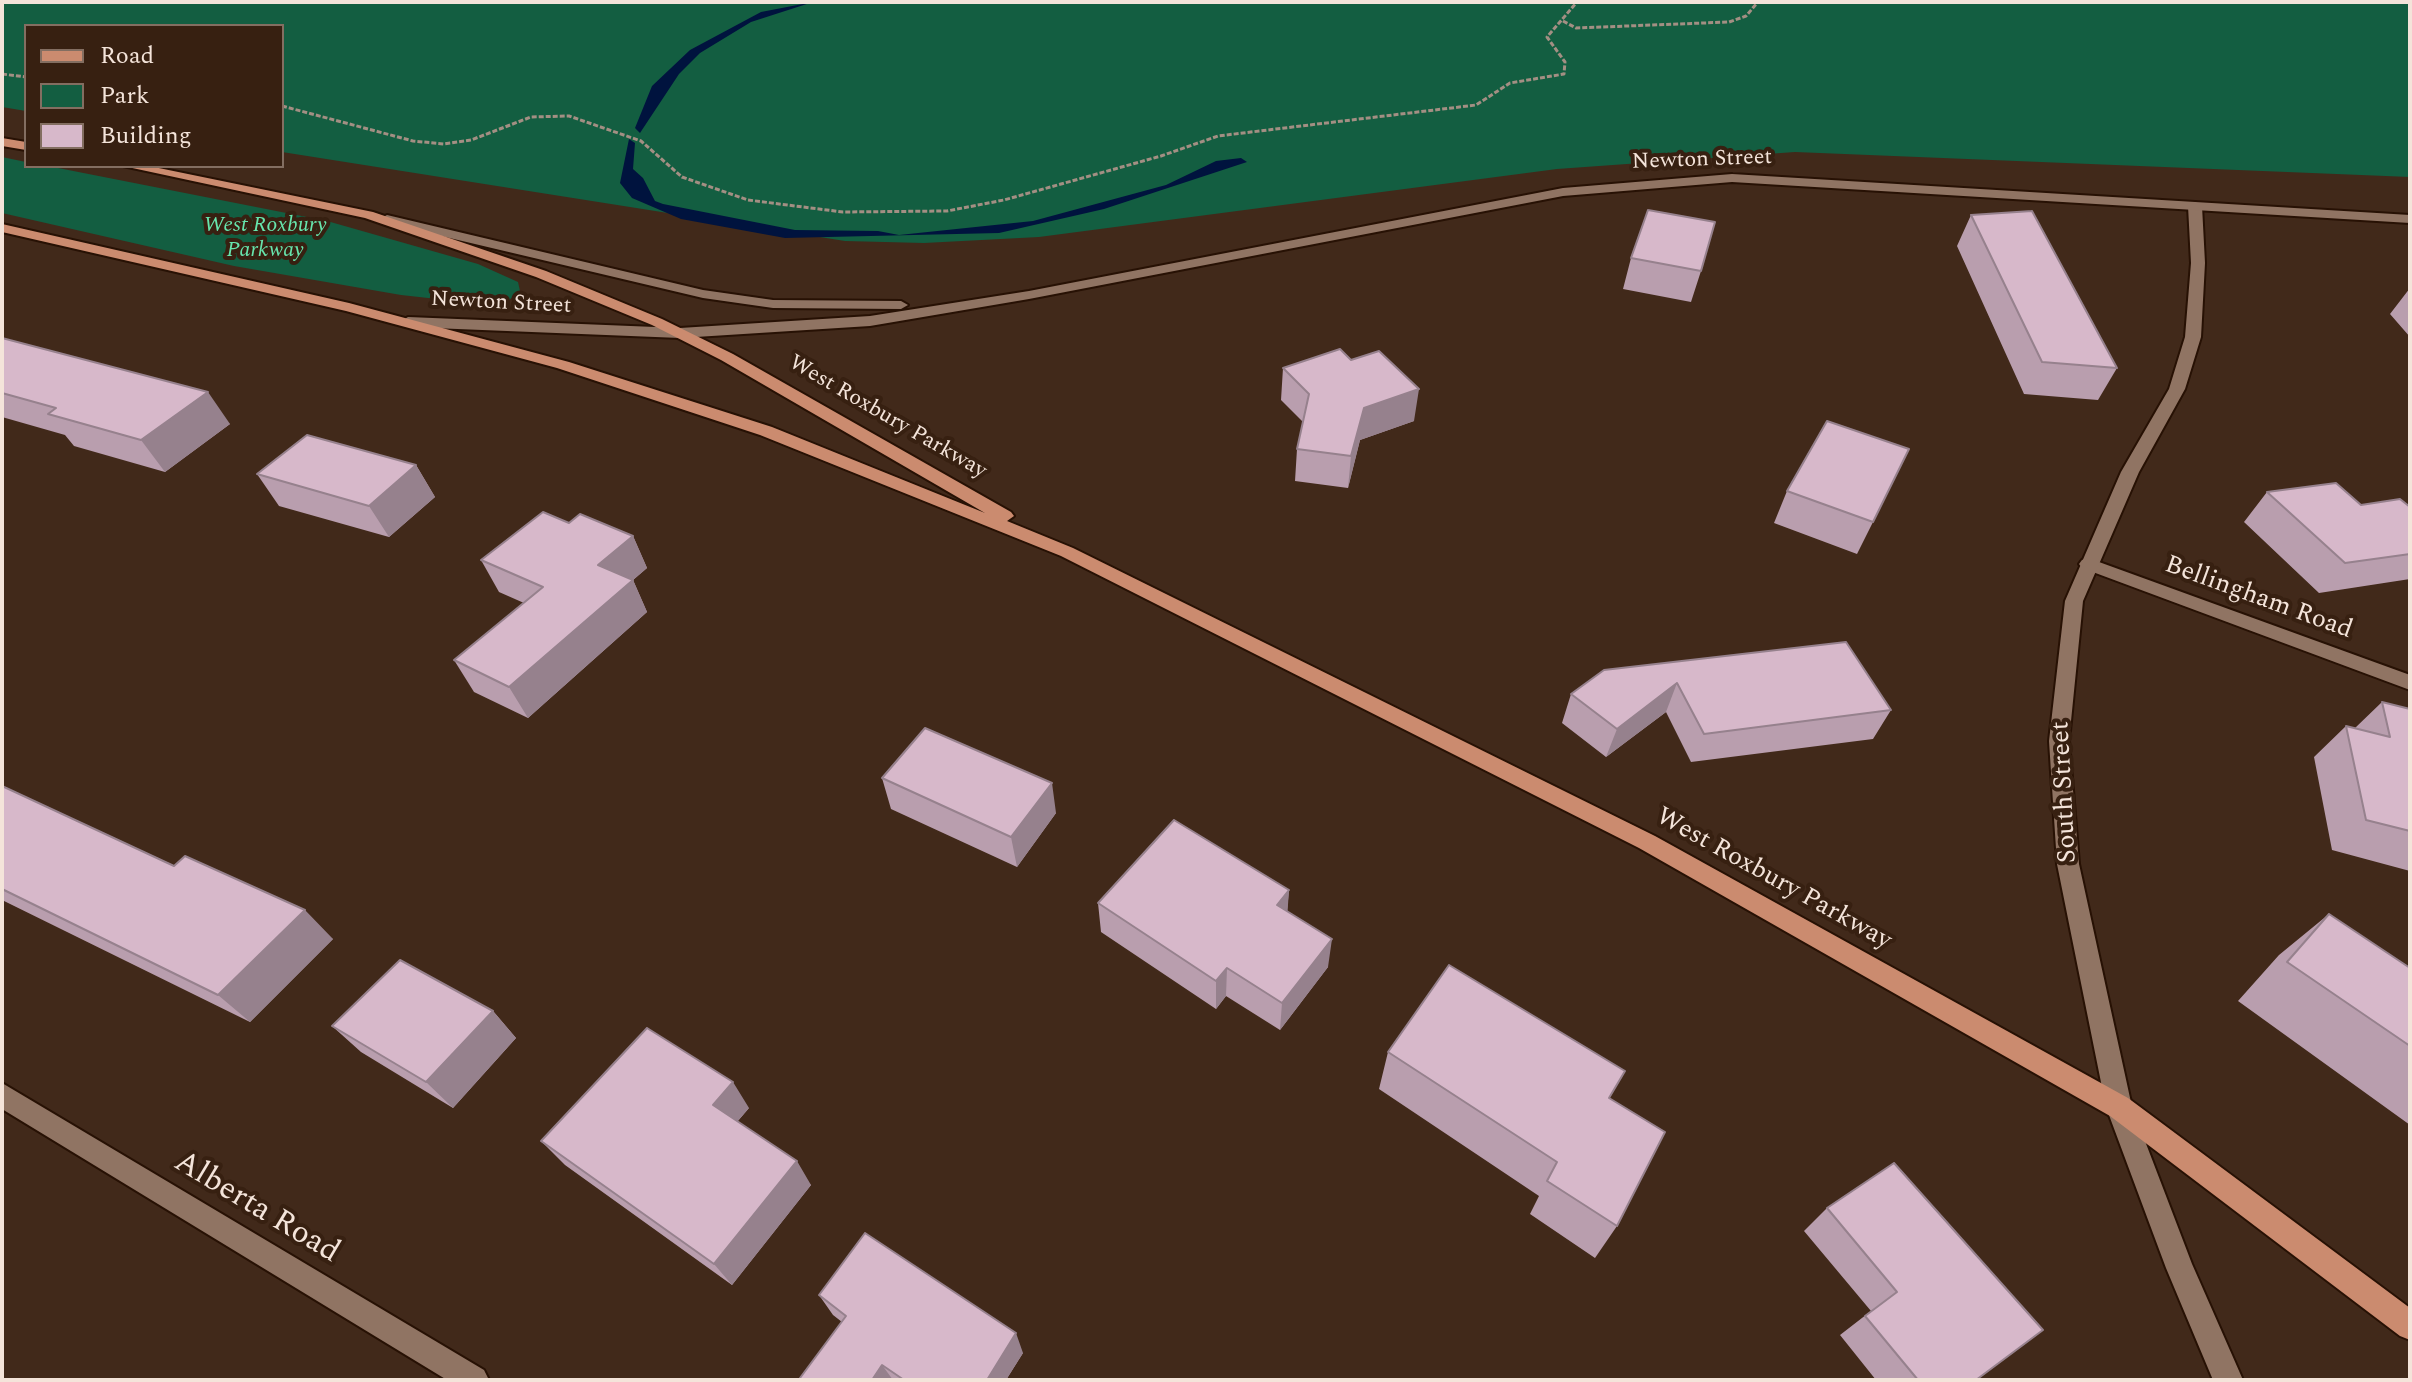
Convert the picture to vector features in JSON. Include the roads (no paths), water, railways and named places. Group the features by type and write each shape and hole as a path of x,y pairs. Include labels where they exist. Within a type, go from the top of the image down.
{"main road":[{"path":"2,142 24,146"},
{"name":"West Roxbury Parkway","path":"140,168 368,215 541,274 680,333 864,432 1067,552 1647,842 2119,1107 2410,1326"},
{"name":"Newton Street","path":"2,228 408,322 680,333 814,327 1005,299 1426,216 1563,192 1654,182 1732,178 1824,182 2410,219"},
{"name":"South Street","path":"2195,206 2198,263 2193,337 2177,389 2130,472 2074,601 2066,652 2059,741 2062,797 2080,931 2119,1107 2180,1268 2228,1380"},
{"name":"Newton Street","path":"368,215 646,282 739,300 846,306 1005,299"},
{"name":"West Roxbury Parkway","path":"408,322 563,365 766,431 1067,552"},
{"name":"Bellingham Road","path":"2088,564 2410,683"},
{"name":"Alberta Road","path":"2,1095 474,1380"}],"water":[{"path":"813,2 751,22 700,53 679,74 640,133 635,128 652,86 690,50 761,12"},
{"path":"629,139 635,143 633,169 643,178 655,201 663,204 795,230 878,231 899,235 1033,221 1166,185 1216,161 1241,158 1247,162 1104,209 999,233 785,238 681,219 632,198 620,183"}]}
